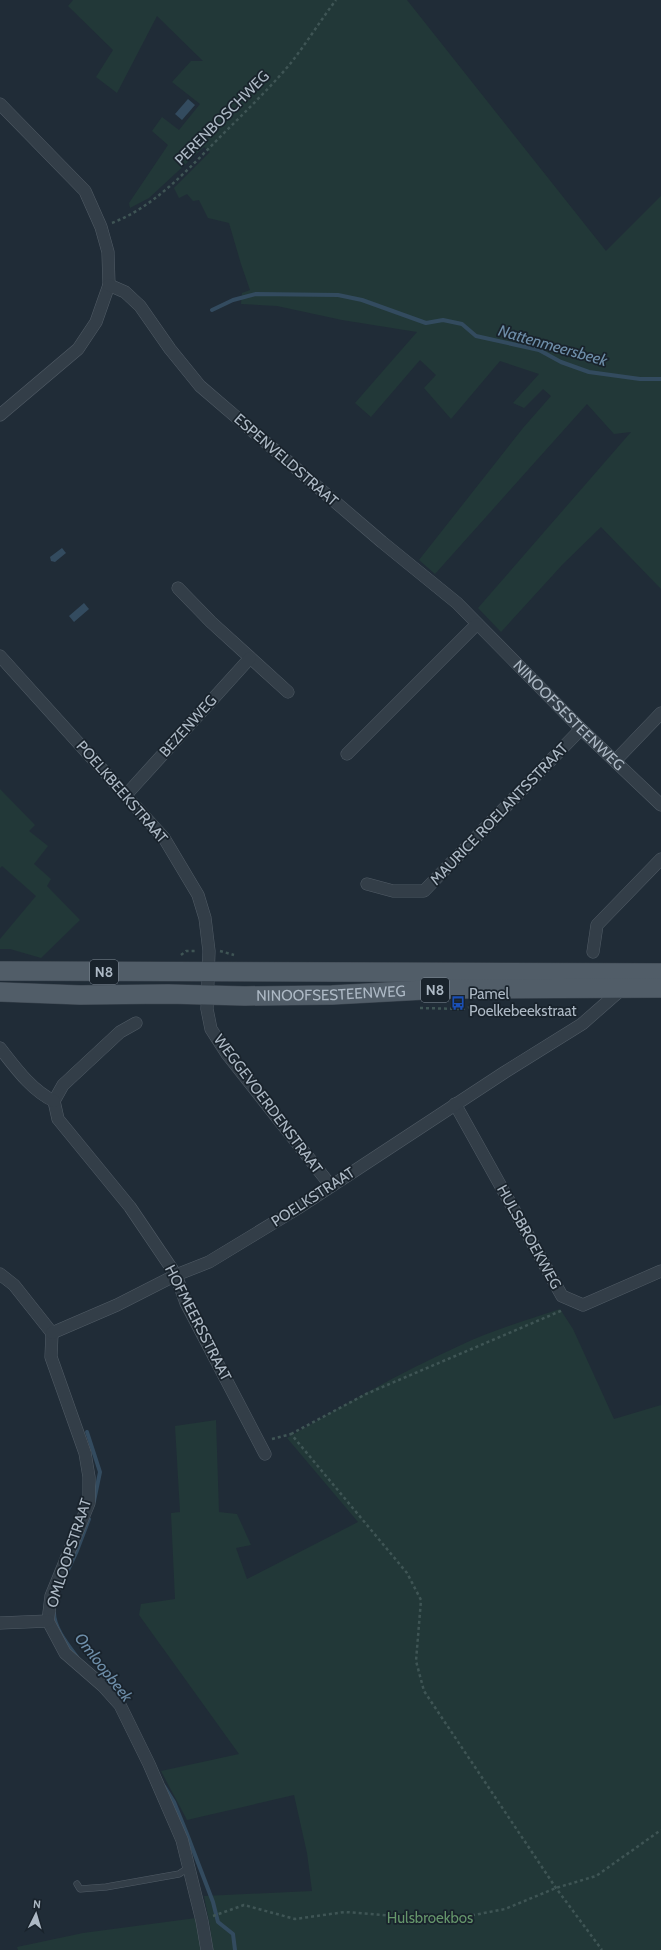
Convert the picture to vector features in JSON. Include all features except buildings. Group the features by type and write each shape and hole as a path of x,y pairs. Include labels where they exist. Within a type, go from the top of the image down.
{"main road":[{"name":"NINOOFSESTEENWEG","path":"0,972 661,973"},
{"name":"NINOOFSESTEENWEG","path":"0,992 80,995 168,994 208,996 332,995 451,989 661,988"}],"street":[{"path":"0,104 85,191 102,227 108,252 109,285 96,322 78,349 0,414"},
{"name":"ESPENVELDSTRAAT","path":"109,285 125,292 140,306 170,349 200,386 382,542 457,603 477,624"},
{"path":"178,588 250,658 288,692"},
{"path":"347,754 477,624"},
{"name":"NINOOFSESTEENWEG","path":"477,624 581,729 661,805"},
{"name":"POELKBEEKSTRAAT","path":"0,656 164,838 198,895 207,929 209,972"},
{"name":"BEZENWEG","path":"126,795 250,658"},
{"path":"615,761 661,713"},
{"name":"MAURICE ROELANTSSTRAAT","path":"367,884 393,891 424,891 581,729"},
{"path":"593,952 597,925 661,859"},
{"name":"WEGGEVOERDENSTRAAT","path":"209,972 208,1020 215,1037 331,1186"},
{"name":"POELKSTRAAT","path":"52,1333 117,1305 176,1275 209,1262 331,1186 455,1104 582,1024 623,988"},
{"path":"0,1048 18,1071 43,1096 54,1101 63,1085 120,1032 136,1024"},
{"name":"HOFMEERSSTRAAT","path":"54,1101 58,1119 130,1207 176,1275 186,1303 265,1454"},
{"name":"HULSBROEKWEG","path":"455,1104 562,1296 583,1305 661,1271"},
{"path":"0,1274 14,1285 52,1333"},
{"name":"OMLOOPSTRAAT","path":"52,1333 51,1357 85,1452 89,1476 89,1503 51,1596 48,1621 65,1653 103,1686 120,1706 149,1764 182,1840 202,1921 207,1950"},
{"path":"0,1623 48,1621"}],"lane":[{"path":"77,1884 80,1889 106,1887 179,1874 188,1868"}],"path":[{"name":"PERENBOSCHWEG","path":"102,227 130,216 159,195 209,148 264,93 290,63 336,0"},
{"path":"259,1442 290,1434 366,1394 564,1309 571,1301"},
{"path":"290,1434 407,1573 421,1600 416,1661 424,1691 556,1888 602,1950"},
{"path":"219,1915 244,1905 295,1919 345,1912 448,1920 505,1909 556,1888 596,1876 661,1830"}],"green space":[{"path":"73,0 407,0 606,251 661,196 661,589 601,527 563,564 501,632 478,608 631,432 614,434 587,404 435,574 419,560 523,428 551,396 543,389 524,408 513,403 539,374 500,361 451,419 424,388 436,375 420,360 371,417 355,403 417,332 342,320 277,306 241,304 242,293 250,290 229,223 208,218 199,200 193,201 187,194 179,198 174,188 210,152 204,147 149,198 130,208 129,203 168,145 152,131 162,117 179,130 200,104 172,82 191,61 203,61 157,16 117,93 96,77 113,50 68,6"},
{"path":"0,789 35,825 29,831 48,846 34,864 51,879 47,886 80,920 41,958 10,949 0,949 0,939 36,896 2,866 0,868"},
{"name":"Hulsbroekbos","path":"560,1309 573,1329 614,1419 661,1405 661,1950 213,1950 204,1896 312,1891 307,1853 294,1795 187,1820 161,1771 239,1754 139,1615 141,1604 175,1599 171,1513 180,1512 175,1426 216,1420 219,1512 237,1514 251,1545 236,1548 247,1579 358,1522 287,1438 373,1389 439,1355 485,1335"},
{"path":"196,1918 202,1950 18,1950 17,1947 83,1933"}],"water":[{"path":"188,99 195,105 182,120 175,114"},
{"path":"62,548 66,553 55,562 51,561 50,557"},
{"path":"84,603 89,609 74,622 69,616"}],"waterway":[{"name":"Nattenmeersbeek","path":"212,310 233,300 256,294 338,295 362,300 426,323 443,320 462,324 476,336 539,350 561,362 589,372 640,379 661,379"},
{"name":"Omloopbeek","path":"87,1432 100,1472 94,1501"},
{"name":"Omloopbeek","path":"62,1583 76,1553 89,1519"},
{"name":"Omloopbeek","path":"54,1613 56,1625 59,1631 77,1657"},
{"name":"Omloopbeek","path":"164,1786 174,1802 187,1834 213,1902 218,1922 233,1934 235,1950"}],"place":[{"name":"Pamel Poelkebeekstraat","path":"458,1003"}]}
